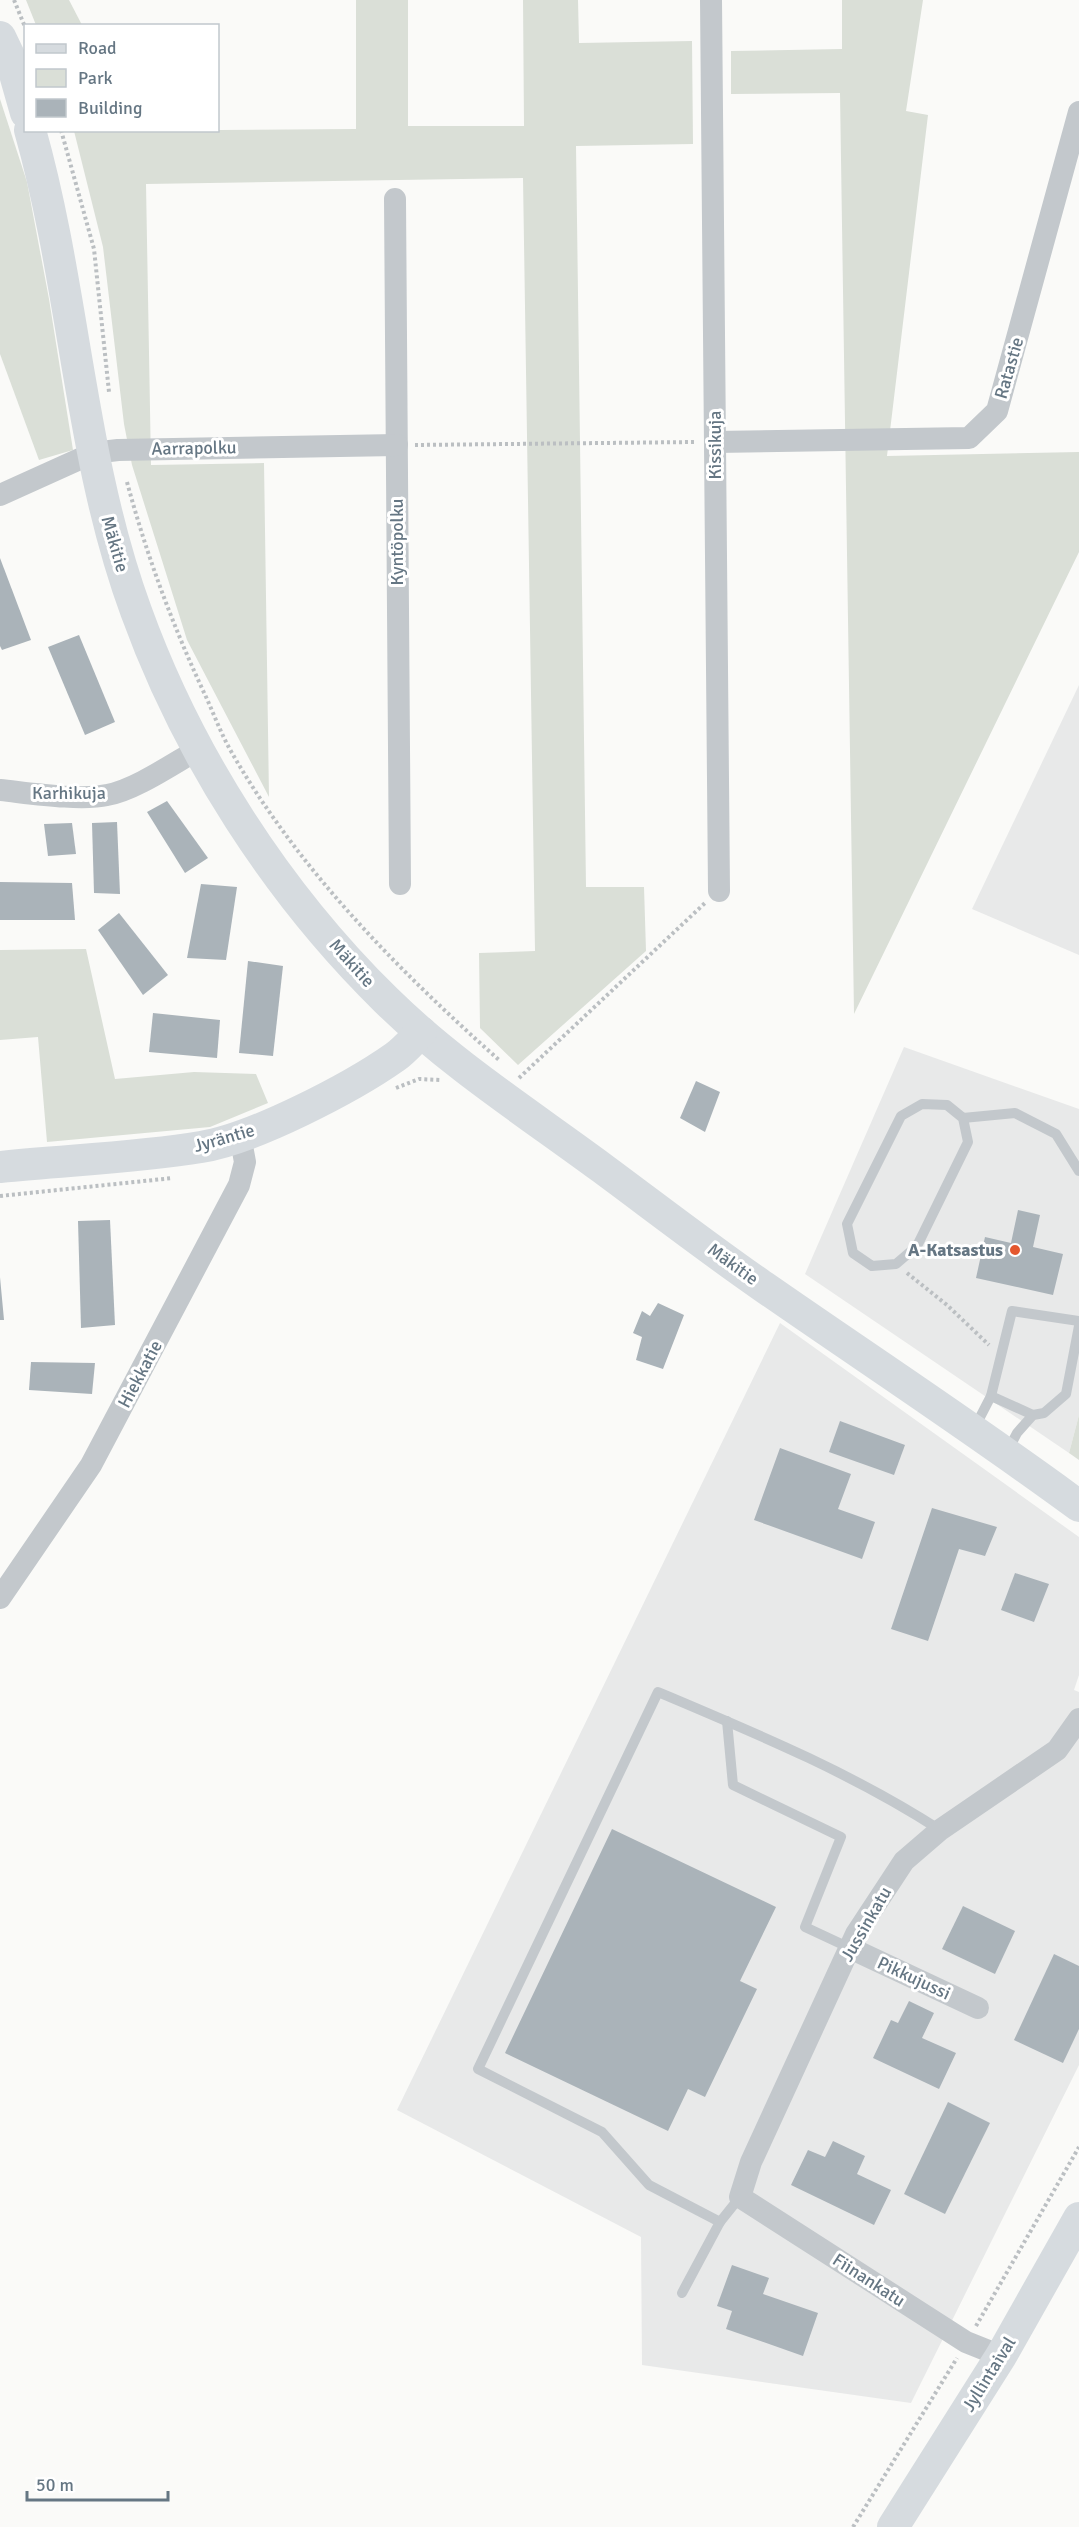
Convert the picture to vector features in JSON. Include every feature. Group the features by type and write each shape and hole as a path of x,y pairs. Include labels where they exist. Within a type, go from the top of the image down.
{"street":[{"name":"Kissikuja","path":"711,0 718,891"},
{"path":"0,37 10,60 24,106"},
{"name":"Ratastie","path":"715,442 969,438 997,411 1079,112"},
{"name":"Mäkitie","path":"31,132 47,189 106,452 108,522 135,610 164,680 199,749 230,805 286,884 338,949 386,1000 458,1062 761,1284 974,1429 1079,1506"},
{"name":"Kyntöpolku","path":"395,199 400,884"},
{"name":"Aarrapolku","path":"0,495 106,452 397,445"},
{"name":"Karhikuja","path":"0,790 47,795 108,795 151,776 199,749"},
{"name":"Jyräntie","path":"0,1167 202,1147 240,1136 287,1117 352,1083 396,1056 421,1032"},
{"name":"Hiekkatie","path":"0,1598 91,1465 144,1368 239,1185 245,1162 240,1136"},
{"name":"Jussinkatu","path":"740,2197 751,2162 850,1948 904,1861 940,1830 1057,1750 1079,1719"},
{"name":"Pikkujussi","path":"850,1948 978,2008"},
{"name":"Fiinankatu","path":"740,2197 966,2342 1001,2356"},
{"name":"Jyllintaival","path":"893,2527 1001,2356 1079,2218"}],"lane":[{"path":"922,1104 948,1105 963,1118 968,1142 917,1246 896,1264 872,1266 854,1253 847,1224 901,1116 922,1104"},
{"path":"963,1118 1015,1113 1056,1134 1079,1172"},
{"path":"974,1429 991,1396 1012,1311 1079,1321"},
{"path":"991,1396 1033,1415 1044,1413 1066,1394 1079,1326"},
{"path":"1007,1453 1017,1433 1033,1415"},
{"path":"720,2222 649,2185 602,2132 478,2068 658,1692 782,1744 891,1800 940,1830"},
{"path":"727,1721 733,1785 841,1838 805,1927 850,1948"},
{"path":"682,2293 720,2222 740,2197"}],"path":[{"path":"14,0 24,25"},
{"path":"62,132 94,249 111,403"},
{"path":"397,445 715,442"},
{"path":"106,452 137,520 179,640 231,752 278,823 363,931 474,1038"},
{"path":"519,1078 718,891"},
{"path":"896,1264 948,1305 1001,1356"}],"shaded area":[{"path":"1079,685 1079,955 972,909"},
{"path":"904,1047 1079,1109 1079,1415 1069,1453 805,1274"},
{"path":"780,1323 1079,1537 1079,1675 1074,1690 1079,1692 1079,2065 911,2403 642,2365 641,2237 397,2110"}],"green space":[{"path":"26,0 69,0 81,24 36,24"},
{"path":"356,0 408,0 408,126 524,126 523,0 578,0 579,43 692,41 693,144 576,146 586,887 644,887 646,951 518,1065 480,1028 479,953 535,951 523,178 146,184 151,465 264,463 269,797 187,640 132,465 124,424 103,247 74,132 356,129"},
{"path":"842,0 923,0 906,111 928,115 887,456 1079,452 1079,552 854,1014 840,93 731,94 731,51 842,49"},
{"path":"0,99 27,182 49,299 73,450 39,460 0,354"},
{"path":"86,949 115,1079 194,1072 256,1074 268,1103 210,1127 47,1142 38,1037 0,1040 0,950"},
{"path":"1079,1415 1079,1460 1069,1453"}],"building":[{"path":"0,558 31,640 2,650 0,646"},
{"path":"79,635 115,722 85,735 48,647"},
{"path":"167,801 208,858 185,873 147,812"},
{"path":"117,822 120,894 94,893 92,823"},
{"path":"72,823 76,854 48,856 44,824"},
{"path":"0,882 72,883 75,920 0,920"},
{"path":"201,884 237,887 226,960 187,958"},
{"path":"119,913 168,975 143,995 98,930"},
{"path":"248,961 283,966 273,1056 239,1053"},
{"path":"153,1013 220,1020 217,1058 149,1052"},
{"path":"696,1081 720,1092 705,1132 680,1118"},
{"name":"A-Katsastus","path":"1018,1210 1040,1215 1033,1247 1063,1254 1053,1295 976,1278 985,1237 1011,1243"},
{"path":"110,1220 115,1325 81,1328 78,1221"},
{"path":"0,1277 4,1320 0,1320"},
{"path":"658,1303 684,1315 663,1369 636,1360 642,1337 633,1333 642,1311 650,1316"},
{"path":"31,1362 95,1363 92,1394 29,1390"},
{"path":"840,1421 905,1445 894,1475 829,1452"},
{"path":"780,1448 851,1474 838,1509 875,1522 862,1559 754,1520"},
{"path":"932,1508 997,1527 985,1556 959,1549 928,1641 891,1629"},
{"path":"1015,1573 1049,1584 1034,1622 1001,1610"},
{"path":"612,1829 776,1907 740,1981 757,1989 705,2097 688,2089 668,2131 505,2053"},
{"path":"963,1906 1015,1931 995,1974 942,1949"},
{"path":"1054,1954 1079,1966 1079,2029 1063,2063 1014,2040"},
{"path":"909,2001 934,2013 922,2038 956,2053 939,2089 873,2058 891,2020 898,2023"},
{"path":"948,2102 990,2123 945,2214 904,2194"},
{"path":"833,2141 865,2156 857,2174 891,2190 874,2225 791,2185 808,2150 825,2157"},
{"path":"732,2265 769,2278 763,2294 818,2313 803,2356 726,2329 732,2311 717,2306"}],"place":[{"name":"A-Katsastus","path":"1015,1250"}]}
